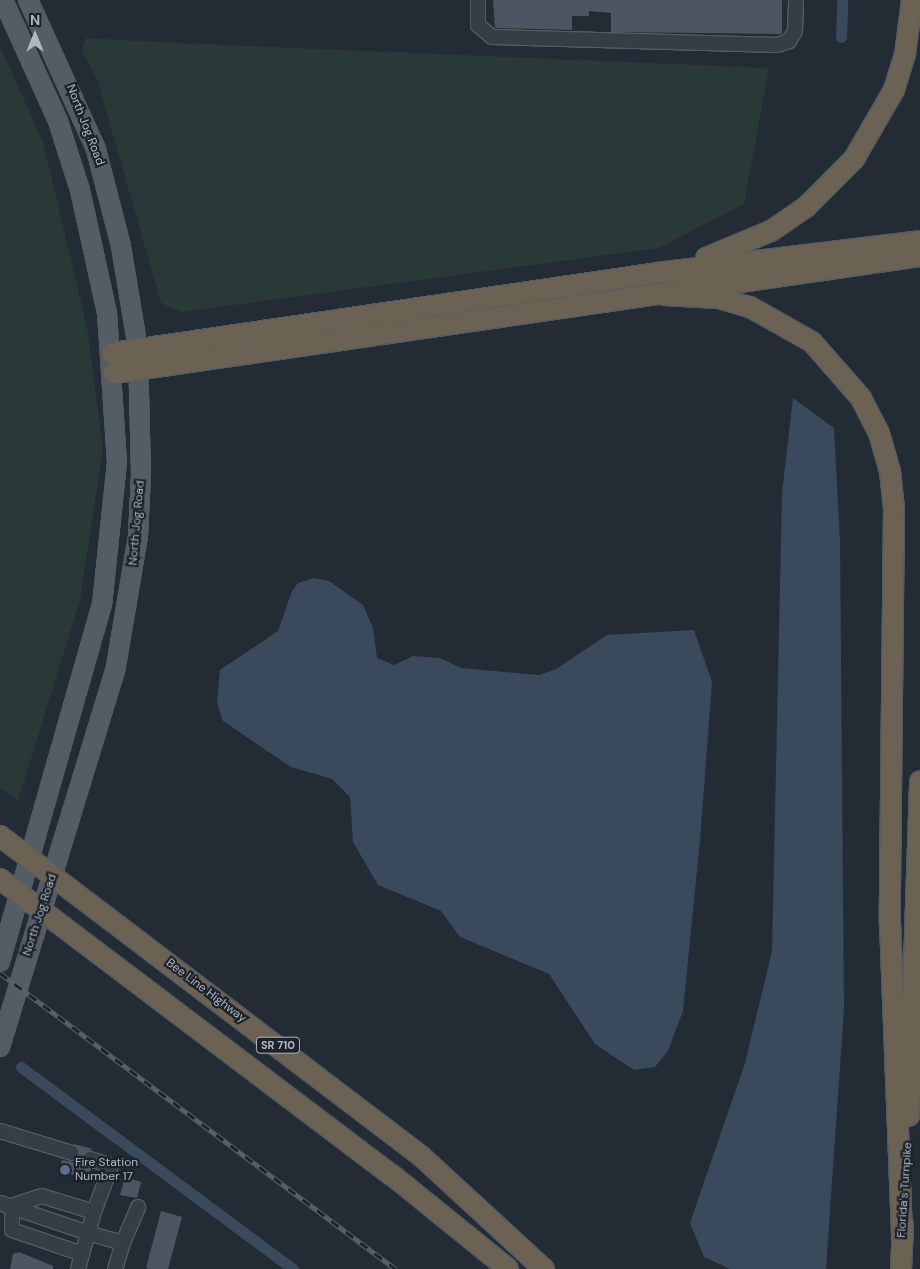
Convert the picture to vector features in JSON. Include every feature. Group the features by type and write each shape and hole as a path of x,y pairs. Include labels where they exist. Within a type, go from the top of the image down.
{"highway":[{"path":"657,274 740,248 771,231 828,188 878,125 894,90 905,55 912,0"},
{"path":"112,353 657,274 916,249"},
{"path":"114,373 664,295 916,249"},
{"path":"664,295 718,298 750,307 812,342 861,398 879,433 890,472 894,507 890,922 902,1237"},
{"name":"Florida's Turnpike","path":"901,1269 920,781"},
{"name":"Bee Line Highway","path":"0,836 421,1156 544,1269"},
{"name":"SR 710","path":"0,880 384,1169 508,1269"}],"main road":[{"name":"North Jog Road","path":"0,962 22,896 102,605 116,490 112,353 80,190 58,121 3,0"},
{"name":"North Jog Road","path":"0,1047 40,909 115,672 127,612 141,491 138,349 121,246 96,149 28,0"}],"lane":[{"path":"478,0 478,25 492,37 777,45 789,41 795,31 796,0"},
{"path":"379,314 382,335"},
{"path":"0,1131 72,1153"},
{"path":"78,1269 94,1212 110,1166 90,1159"},
{"path":"6,1204 42,1196 94,1212"},
{"path":"6,1204 88,1233 123,1243"},
{"path":"6,1204 12,1230 82,1254"},
{"path":"116,1269 123,1243 138,1207"}],"shaded area":[{"path":"86,38 769,68 744,204 659,248 181,312 161,303 97,79 82,51"},
{"path":"0,46 43,142 87,327 103,449 80,600 18,801 0,788"}],"water":[{"path":"793,398 834,428 840,540 844,1009 826,1269 730,1269 704,1257 690,1223 745,1063 772,951 782,493"},
{"path":"314,578 329,581 363,605 373,628 377,658 394,665 413,656 440,658 461,668 539,675 556,669 607,635 694,630 712,682 700,840 683,1011 668,1051 655,1067 634,1070 595,1044 549,974 460,937 441,911 378,885 353,842 350,797 332,779 291,767 223,721 217,703 220,670 278,631 292,591 298,583"}],"building":[{"path":"493,0 782,0 782,34 611,32 611,13 589,11 589,16 572,16 572,30 495,28"},
{"path":"74,1144 93,1149 82,1157 91,1169 88,1179 59,1171 62,1160 73,1162 80,1156"},
{"path":"125,1177 141,1182 137,1198 120,1195"},
{"path":"161,1211 182,1217 168,1269 150,1269 146,1268"},
{"path":"19,1252 53,1266 53,1269 10,1269 13,1254"}],"waterway":[{"path":"841,37 842,0"},
{"path":"21,1067 293,1269"}],"railway":[{"path":"0,973 396,1269"}],"place":[{"name":"Fire Station Number 17","path":"65,1170"}]}
